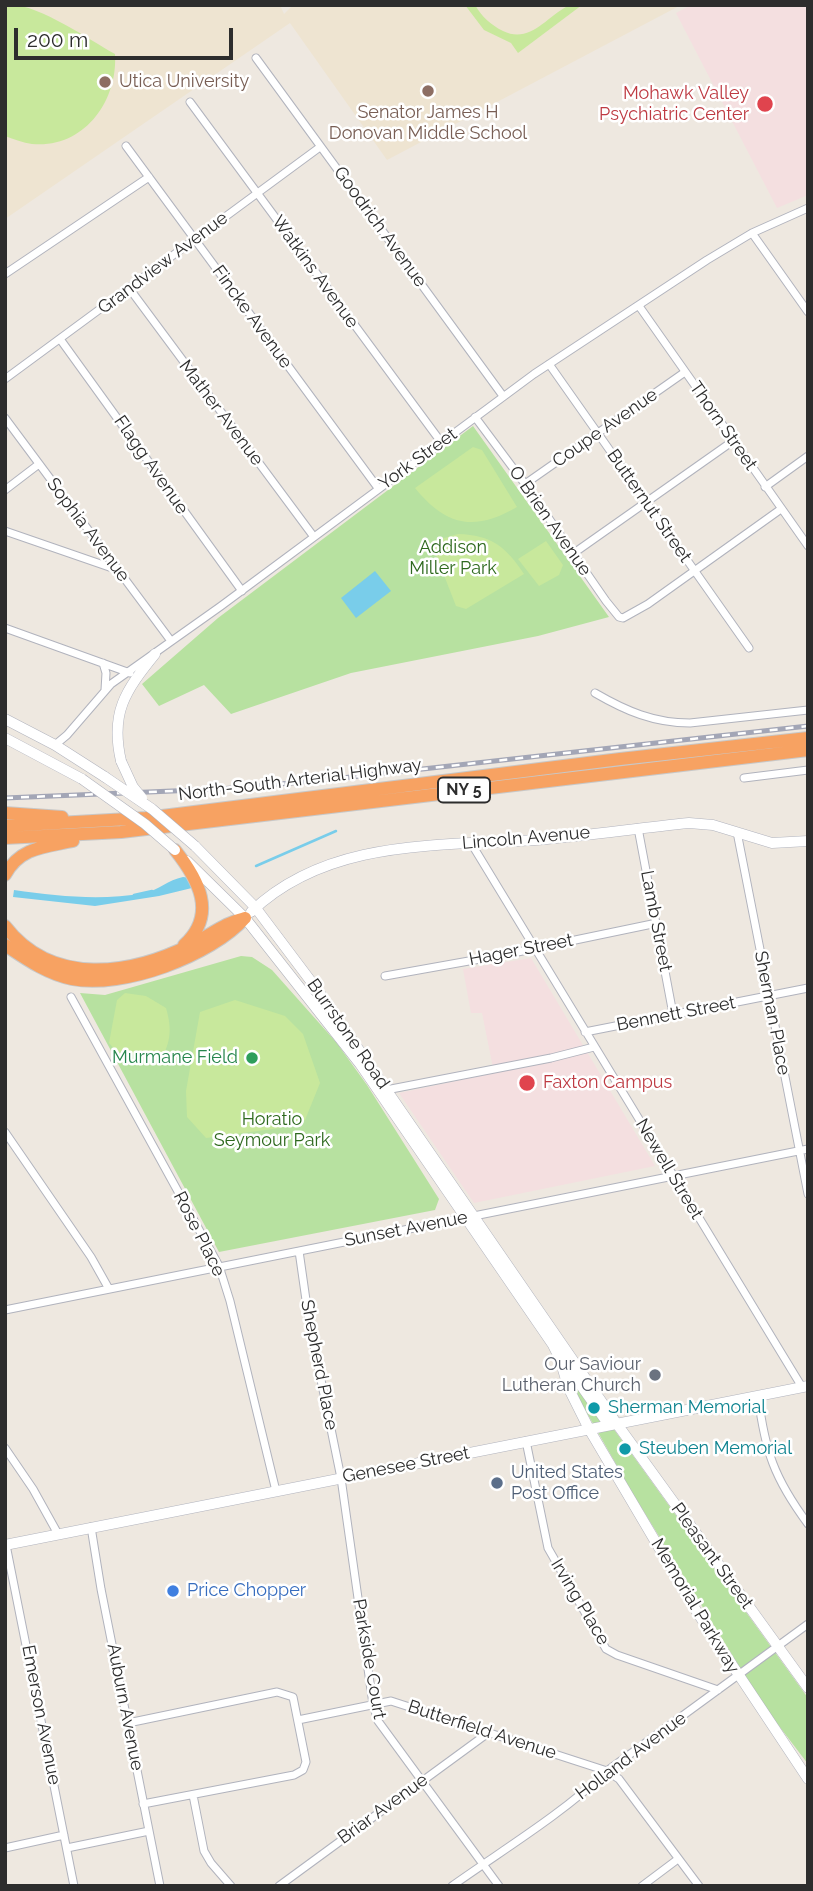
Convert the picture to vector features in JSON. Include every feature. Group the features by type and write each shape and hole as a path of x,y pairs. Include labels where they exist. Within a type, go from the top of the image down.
{"highway":[{"name":"North-South Arterial Highway","path":"5,827 129,819 808,738"},
{"name":"North-South Arterial Highway","path":"5,838 121,832 808,750"},
{"path":"5,813 129,819"},
{"path":"5,875 12,862 33,850 121,832"},
{"path":"175,850 197,881 203,904 193,937 179,950"},
{"path":"5,945 26,960 58,975 96,982 125,978 176,961 233,930 245,918"},
{"path":"5,926 12,935 40,956 77,970 113,970 179,950 228,922 245,918"}],"street":[{"name":"Goodrich Avenue","path":"256,58 503,396"},
{"name":"Watkins Avenue","path":"190,102 441,442"},
{"name":"Fincke Avenue","path":"126,146 378,488"},
{"name":"Grandview Avenue","path":"5,379 320,147"},
{"path":"5,274 149,177"},
{"name":"York Street","path":"155,654 549,364 752,233 808,208"},
{"path":"752,233 808,312"},
{"name":"Mather Avenue","path":"130,288 314,537"},
{"name":"Thorn Street","path":"639,306 808,546"},
{"name":"Flagg Avenue","path":"60,339 242,591"},
{"name":"Butternut Street","path":"549,364 749,648"},
{"name":"Coupe Avenue","path":"526,484 685,373"},
{"name":"O Brien Avenue","path":"475,417 526,484 619,617 628,616 695,570"},
{"name":"Sophia Avenue","path":"5,418 171,641"},
{"path":"574,553 733,441"},
{"path":"765,486 808,456"},
{"path":"5,489 39,464"},
{"path":"695,570 781,509"},
{"path":"5,531 118,570"},
{"path":"5,628 132,674"},
{"path":"55,745 104,690 132,674 155,654"},
{"path":"103,663 106,673 104,690"},
{"path":"132,674 116,729 121,761 133,787 152,808"},
{"path":"595,693 622,709 671,723 808,710"},
{"name":"Burrstone Road","path":"5,719 55,745 152,808 195,846 255,907 312,982 383,1091 613,1424"},
{"name":"Burrstone Road","path":"5,738 82,779 145,824 175,850 245,918 383,1091"},
{"path":"744,778 808,770"},
{"name":"Lincoln Avenue","path":"245,918 283,886 307,873 356,856 415,846 538,839 689,823 713,825 772,843 808,841"},
{"name":"Lamb Street","path":"638,828 673,1014"},
{"name":"Sherman Place","path":"737,832 769,995 804,1150 808,1194"},
{"name":"Newell Street","path":"471,843 805,1387"},
{"name":"Hager Street","path":"385,976 657,923"},
{"name":"Bennett Street","path":"585,1032 808,988"},
{"name":"Rose Place","path":"71,997 219,1266 276,1491"},
{"path":"383,1091 551,1058 594,1046"},
{"path":"5,1132 91,1256 109,1289"},
{"name":"Sunset Avenue","path":"5,1309 804,1150"},
{"name":"Burrstone Road","path":"470,1216 553,1345 568,1387 589,1429"},
{"name":"Shepherd Place","path":"299,1251 309,1321 341,1478"},
{"path":"553,1345 613,1424"},
{"name":"Genesee Street","path":"5,1545 805,1387"},
{"path":"758,1396 774,1471 808,1524"},
{"name":"Pleasant Street","path":"613,1424 808,1688"},
{"name":"Memorial Parkway","path":"589,1429 737,1675 808,1779"},
{"name":"Irving Place","path":"526,1441 548,1548 606,1649 718,1690"},
{"path":"5,1448 33,1489 58,1534"},
{"name":"Parkside Court","path":"341,1478 373,1704 382,1729 499,1886"},
{"name":"Auburn Avenue","path":"92,1527 101,1589 160,1886"},
{"name":"Emerson Avenue","path":"5,1545 74,1886"},
{"name":"Holland Avenue","path":"452,1886 562,1809 607,1771 808,1624"},
{"path":"128,1723 277,1692 293,1697 306,1762 299,1773 143,1804"},
{"name":"Butterfield Avenue","path":"298,1720 391,1701 607,1771"},
{"name":"Briar Avenue","path":"279,1886 488,1733"},
{"path":"607,1771 619,1779 699,1886"},
{"path":"193,1795 204,1851 231,1886"},
{"path":"67,1848 149,1831"},
{"path":"5,1848 64,1835"},
{"path":"642,1886 678,1859"}],"shaded area":[{"path":"5,5 280,5 284,14 293,5 681,5 387,160 290,23 5,219"},
{"name":"Mohawk Valley Psychiatric Center","path":"691,5 808,5 808,195 777,208 676,13"},
{"name":"Faxton Campus","path":"531,958 655,1166 474,1203 399,1093 494,1073 482,1013 471,1013 463,969"}],"green space":[{"path":"12,5 50,17 115,54 114,72 104,105 94,119 67,139 50,144 32,144 5,136 5,8"},
{"path":"465,5 475,5 487,20 503,31 521,34 537,28 568,6 582,5 518,53 511,43 484,30"},
{"name":"Addison Miller Park","path":"473,426 609,617 538,636 351,673 231,714 204,685 159,706 142,684 218,618"},
{"path":"473,447 482,450 517,507 502,515 474,522 462,521 438,511 415,488"},
{"path":"458,534 480,537 497,544 511,556 524,574 466,609 456,606 431,542"},
{"path":"546,541 563,565 559,575 539,586 518,559"},
{"name":"Horatio Seymour Park","path":"241,956 252,957 272,970 336,1042 367,1085 439,1199 435,1210 219,1252 80,993 105,995"},
{"path":"125,993 146,996 166,1008 170,1035 161,1060 116,1051 109,1043 117,1000"},
{"name":"Murmane Field","path":"235,1000 285,1016 303,1034 320,1083 305,1120 280,1128 206,1138 187,1117 186,1091 200,1012"},
{"path":"571,1370 808,1698 808,1764 763,1705 633,1494 579,1399"}],"water":[{"path":"375,571 391,591 356,618 341,598"},
{"path":"183,877 191,878 196,887 95,906 13,897 14,890 79,897 128,895 149,892"}],"waterway":[{"path":"256,866 336,831"},
{"path":"134,895 152,891"}],"railway":[{"path":"5,798 220,789 315,781 808,726"}],"place":[{"name":"Utica University","path":"105,82"},
{"name":"Senator James H Donovan Middle School","path":"428,91"},
{"name":"Mohawk Valley Psychiatric Center","path":"765,104"},
{"name":"Murmane Field","path":"252,1058"},
{"name":"Faxton Campus","path":"527,1083"},
{"name":"Our Saviour Lutheran Church","path":"655,1375"},
{"name":"Sherman Memorial","path":"594,1408"},
{"name":"Steuben Memorial","path":"625,1449"},
{"name":"United States Post Office","path":"497,1483"},
{"name":"Price Chopper","path":"173,1591"}]}
